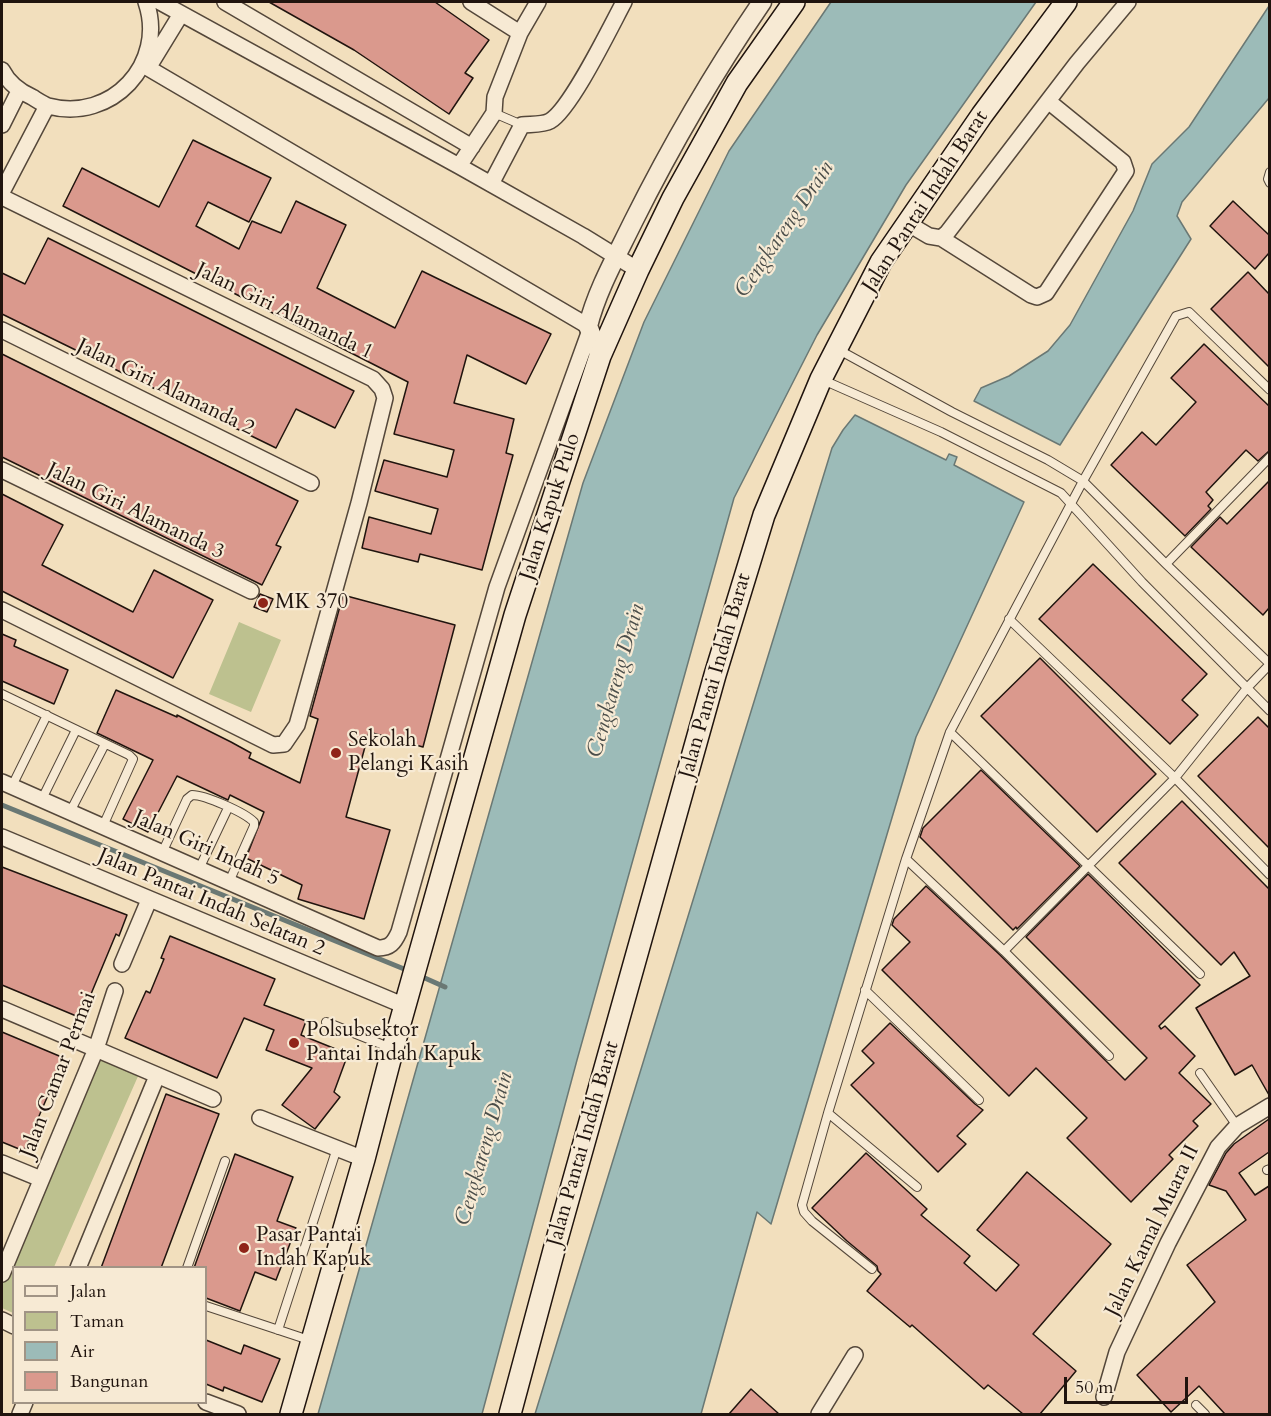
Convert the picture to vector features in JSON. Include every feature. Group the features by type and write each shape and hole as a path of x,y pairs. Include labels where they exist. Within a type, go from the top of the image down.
{"main road":[{"name":"Jalan Kapuk Pulo","path":"291,1414 515,615 600,356 673,198 737,83 794,2"},
{"name":"Jalan Pantai Indah Barat","path":"510,1414 715,675 764,515 821,379 881,262 982,115 1066,2"}],"street":[{"path":"146,2 151,15 151,41 146,67"},
{"path":"160,2 459,166 638,270"},
{"path":"225,2 472,147"},
{"path":"471,2 520,33"},
{"path":"459,166 494,113 495,98 520,33 538,2"},
{"path":"491,184 522,125 549,122 556,116 582,80 624,2"},
{"path":"589,329 616,256 651,187 700,98 762,2"},
{"path":"941,238 1128,2"},
{"path":"2,70 19,91 47,106 75,109 103,103 126,88 146,67 181,14"},
{"path":"146,67 589,329 600,356"},
{"path":"2,125 19,91"},
{"path":"907,223 929,236 941,238 1031,295 1037,297 1046,293 1126,171 1123,162 1048,101"},
{"path":"2,192 47,106"},
{"name":"Jalan Giri Alamanda 1","path":"2,197 374,379 382,389 385,398 297,725 284,744 273,745 2,610"},
{"name":"Jalan Giri Indah 5","path":"7,784 378,948 386,948 394,943 497,587 589,329"},
{"name":"Jalan Giri Alamanda 2","path":"2,330 311,483"},
{"name":"Jalan Giri Alamanda 3","path":"2,470 251,591"},
{"name":"Jalan Pantai Indah Selatan 2","path":"2,837 405,1006"},
{"path":"122,964 149,900"},
{"name":"Jalan Camar Permai","path":"2,1274 96,1049 115,991"},
{"path":"2,1009 213,1099"},
{"path":"79,1266 157,1076"},
{"name":"Jalan Kamal Muara II","path":"1104,1397 1117,1352 1168,1243 1218,1147 1237,1126 1269,1106"},
{"path":"260,1118 364,1159"},
{"path":"2,1163 41,1179"},
{"path":"819,1414 855,1355"},
{"path":"207,1402 238,1414"}],"lane":[{"path":"494,113 522,125"},
{"path":"1269,172 1269,183"},
{"path":"872,1269 812,1221 804,1212 802,1204 906,859 950,732 1083,481 1176,316 1182,312 1189,312 1269,390"},
{"path":"836,348 952,412 1048,460 1083,481 1269,664 1175,778 1004,951"},
{"path":"821,379 891,408 1061,493 1142,582 1269,711"},
{"path":"1166,564 1269,457"},
{"path":"1009,619 1175,778 1269,875"},
{"path":"2,694 129,755 133,759 103,826"},
{"path":"7,784 47,716"},
{"path":"42,800 76,730"},
{"path":"950,732 1200,974"},
{"path":"70,812 105,744"},
{"path":"162,853 188,799 192,795 198,795 250,818 254,822 229,882"},
{"path":"199,869 228,808"},
{"path":"906,859 1004,951 1109,1056"},
{"path":"866,990 979,1100"},
{"path":"326,1022 393,1048"},
{"path":"1200,1073 1237,1126"},
{"path":"828,1113 917,1187"},
{"path":"278,1330 338,1149"},
{"path":"188,1266 225,1161"},
{"path":"207,1306 313,1341"},
{"path":"1196,1405 1205,1414"}],"green space":[{"path":"239,622 281,640 251,712 209,694"},
{"path":"89,1053 139,1074 54,1266 12,1266 12,1313 2,1308 2,1254"}],"water":[{"name":"Cengkareng Drain","path":"831,2 1036,2 906,185 817,335 734,498 577,1060 482,1414 318,1414 583,483 644,322 729,151"},
{"path":"1269,6 1269,98 1182,202 1177,216 1191,239 1060,445 974,401 981,388 1009,376 1048,351 1070,325 1133,211 1152,164 1189,127"},
{"path":"855,415 946,460 949,454 957,457 954,465 1024,502 916,737 771,1224 757,1212 701,1414 535,1414 832,448"}],"building":[{"path":"269,2 435,2 489,40 465,73 473,78 449,114 354,50"},
{"path":"193,140 271,178 249,222 208,202 196,226 239,249 252,221 281,233 296,201 346,225 317,288 395,328 422,271 551,334 526,384 467,355 454,403 514,419 506,453 513,455 482,570 420,554 418,562 362,548 369,517 431,534 438,509 375,491 384,460 447,477 454,450 394,434 408,382 63,206 82,168 159,207"},
{"path":"1233,201 1269,235 1269,253 1255,269 1210,226"},
{"path":"48,238 354,391 335,428 296,409 276,448 2,314 2,273 25,284"},
{"path":"1248,272 1269,294 1269,367 1211,309"},
{"path":"1204,344 1269,406 1269,451 1258,461 1246,450 1206,492 1213,500 1208,506 1211,509 1185,536 1111,465 1142,432 1156,445 1196,402 1171,378"},
{"path":"2,354 298,501 276,545 281,547 262,585 2,457"},
{"path":"1269,481 1269,608 1263,615 1191,547 1220,517 1227,524"},
{"path":"2,494 63,525 42,565 133,612 154,570 213,600 173,678 2,591"},
{"path":"1093,564 1207,674 1182,700 1198,715 1170,744 1039,619"},
{"name":"MK 370","path":"260,594 273,599 267,612 254,607"},
{"name":"Sekolah Pelangi Kasih","path":"343,595 455,625 423,747 369,732 346,817 390,830 364,919 298,899 302,885 246,858 264,812 230,795 228,800 177,776 148,832 123,819 153,760 97,733 116,690 177,717 177,715 231,742 251,753 249,758 300,783 318,719 310,716"},
{"path":"2,634 16,640 14,646 68,670 54,704 2,681"},
{"path":"1040,658 1156,774 1097,832 981,716"},
{"path":"1258,717 1269,728 1269,848 1198,776"},
{"path":"981,770 1080,866 1017,929 1016,927 1013,930 920,837 923,828"},
{"path":"1182,801 1269,889 1269,1095 1252,1065 1235,1075 1196,1008 1250,976 1234,952 1221,965 1119,863"},
{"path":"2,867 127,915 119,936 116,934 81,1018 2,985"},
{"path":"1088,874 1200,985 1159,1026 1161,1029 1165,1026 1195,1056 1179,1073 1211,1104 1193,1121 1198,1126 1169,1155 1173,1159 1131,1202 1067,1138 1087,1118 1036,1068 1009,1096 882,970 910,942 892,925 894,919 926,886 1000,955 1125,1080 1147,1058 1026,937"},
{"path":"170,936 275,979 264,1005 306,1021 301,1035 348,1054 334,1092 340,1097 315,1129 282,1105 312,1068 266,1050 274,1030 244,1018 217,1078 125,1038 146,991 150,993 164,959 161,958"},
{"path":"890,1023 983,1110 957,1136 966,1144 938,1172 851,1085 874,1063 862,1051"},
{"path":"2,1032 64,1058 24,1151 2,1142"},
{"path":"166,1094 219,1114 162,1266 102,1266"},
{"path":"1269,1119 1269,1152 1239,1173 1255,1195 1269,1186 1269,1414 1225,1414 1199,1386 1171,1412 1137,1375 1215,1302 1187,1265 1246,1220 1226,1191 1209,1185 1226,1153 1234,1144"},
{"path":"866,1153 927,1209 921,1215 970,1256 964,1263 996,1291 1019,1265 977,1230 1027,1172 1111,1244 1033,1334 1076,1371 1040,1414 1023,1414 988,1385 984,1389 912,1325 910,1327 867,1291 881,1274 877,1266 812,1208"},
{"name":"Pasar Pantai Indah Kapuk","path":"235,1154 293,1177 277,1221 296,1228 276,1280 255,1272 240,1311 207,1298 207,1266 195,1266"},
{"path":"207,1340 241,1354 244,1345 280,1359 262,1402 224,1387 223,1391 207,1384"},
{"path":"751,1389 779,1414 729,1414"}],"waterway":[{"path":"2,805 409,971"},
{"path":"418,975 445,987"}],"place":[{"name":"MK 370","path":"263,603"},
{"name":"Sekolah Pelangi Kasih","path":"336,753"},
{"name":"Polsubsektor Pantai Indah Kapuk","path":"294,1043"},
{"name":"Pasar Pantai Indah Kapuk","path":"244,1248"}]}
